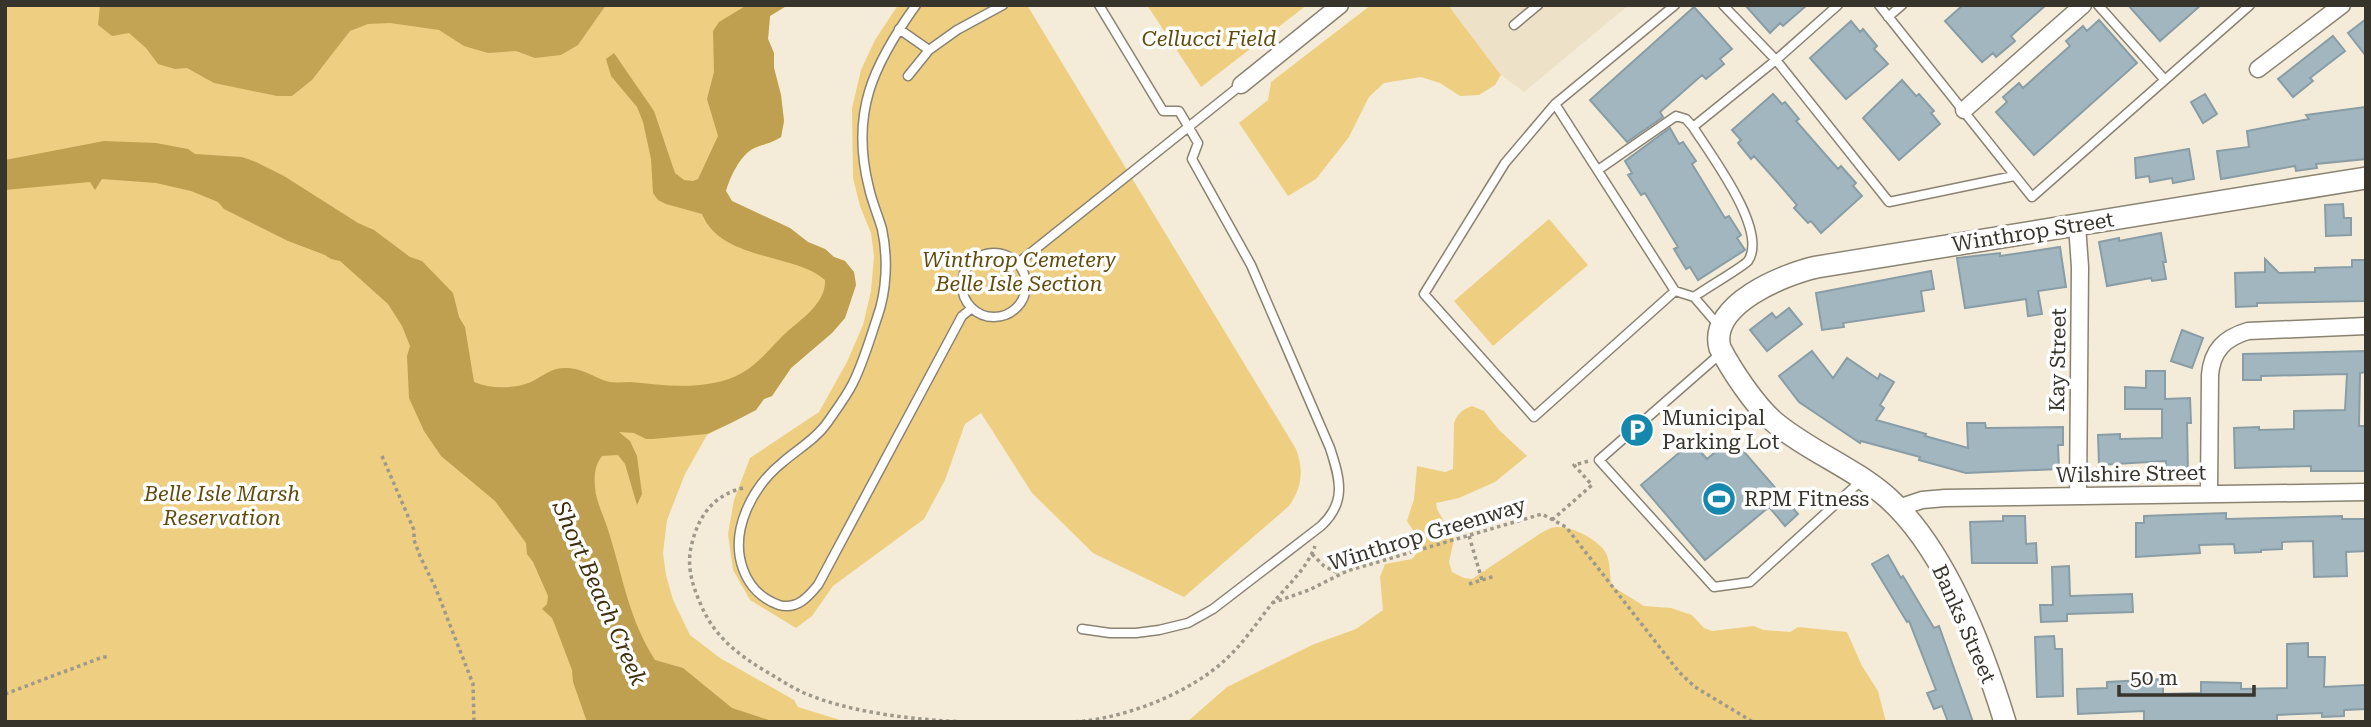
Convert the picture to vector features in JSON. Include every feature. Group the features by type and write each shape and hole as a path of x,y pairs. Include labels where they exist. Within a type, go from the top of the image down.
{"street":[{"path":"1241,85 1340,5"},
{"path":"1964,110 2083,5"},
{"path":"2258,69 2342,5"},
{"name":"Winthrop Street","path":"1720,326 1730,312 1749,296 1771,283 1804,270 2366,178"},
{"name":"Kay Street","path":"2077,225 2080,267 2078,496"},
{"name":"Banks Street","path":"1720,326 1718,340 1722,352 1756,402 1772,420 1863,479 1898,508 1930,550 1955,593 1973,634 2005,722"},
{"path":"2209,495 2210,375 2220,346 2230,338 2248,331 2366,326"},
{"name":"Wilshire Street","path":"1898,508 1933,498 2366,492"}],"lane":[{"path":"916,5 880,59 872,79 863,127 864,162 885,250 883,298 877,318 853,384 825,427 782,462 757,489 742,521 738,553 741,566 753,589 765,598 781,606 792,607 806,599 818,585 962,316 972,308"},
{"path":"908,76 929,50 957,30 1003,5"},
{"path":"1082,629 1110,633 1159,630 1188,623 1213,609 1311,535 1333,513 1338,500 1339,484 1334,461 1254,271 1192,159 1198,143 1179,111 1163,111 1099,5"},
{"path":"1514,25 1538,5"},
{"path":"1675,5 1555,104 1505,163 1424,294 1534,416 1675,290"},
{"path":"1723,5 1776,60 1889,202 2014,176"},
{"path":"1693,127 1776,60 1838,5"},
{"path":"1879,5 2032,197 2250,5"},
{"path":"1888,17 1902,5"},
{"path":"2098,5 2164,79"},
{"path":"899,29 929,50"},
{"path":"1018,263 1241,85"},
{"path":"1555,104 1675,290 1693,296 1720,326"},
{"path":"1598,170 1676,116 1686,118 1693,127 1748,216 1754,241 1747,261 1693,296"},
{"path":"990,253 1001,253 1018,263 1024,271 1026,291 1016,308 999,317 979,314 972,308 965,299 962,279 972,261 990,253"},
{"path":"1722,352 1599,460 1714,587 1750,582 1863,479"}],"path":[{"path":"382,456 414,530 414,540 420,556 436,589 473,684 474,722"},
{"name":"Winthrop Greenway","path":"1552,520 1592,485 1574,464"},
{"path":"757,489 734,490 717,499 700,521 694,537 689,567 694,589 717,635 753,664 802,692 828,702 894,714 967,722"},
{"name":"Winthrop Greenway","path":"1272,603 1310,590 1351,570 1542,514 1566,527 1679,672 1695,687 1753,722"},
{"name":"Winthrop Greenway","path":"1019,722 1095,719 1129,712 1178,690 1226,660 1312,554 1315,545 1311,535"},
{"path":"1468,536 1482,580"},
{"path":"1312,554 1324,566 1339,574"},
{"path":"1469,584 1495,576"},
{"path":"5,694 103,657 110,657"}],"shaded area":[{"path":"100,5 606,5 578,45 561,55 535,58 516,51 488,53 464,46 439,30 390,23 368,24 350,31 312,80 292,96 277,96 214,83 187,68 175,69 158,64 146,48 129,33 112,36 98,25"},
{"path":"1448,5 1629,5 1524,92 1501,75"}],"green space":[{"name":"Belle Isle Marsh Reservation","path":"5,5 788,5 770,16 768,39 774,53 774,68 781,95 784,121 781,137 750,151 740,161 726,191 732,201 790,228 808,242 845,261 854,272 856,285 845,318 832,333 791,368 772,396 764,399 756,410 707,435 685,474 667,520 663,553 673,600 690,635 720,658 794,700 798,707 855,722 5,722"},
{"name":"Winthrop Cemetery Belle Isle Section","path":"898,5 1027,5 1296,449 1300,479 1297,492 1289,506 1184,597 1093,553 1032,493 981,413 965,424 945,480 924,519 833,586 812,616 796,628 750,600 733,570 728,534 734,500 750,458 819,412 847,362 863,325 871,291 874,256 871,233 853,178 852,108 861,70 875,40"},
{"name":"Cellucci Field","path":"1147,5 1307,5 1201,87"},
{"path":"1371,5 1448,5 1501,75 1495,85 1479,95 1460,96 1440,83 1421,77 1384,83 1369,97 1349,137 1316,179 1288,196 1239,123 1268,100 1271,82"},
{"path":"1549,219 1588,265 1493,346 1454,301"},
{"path":"1472,406 1484,411 1499,430 1527,456 1495,482 1459,498 1436,503 1454,539 1449,562 1452,572 1472,579 1547,530 1563,527 1577,531 1606,553 1612,586 1644,606 1671,608 1692,615 1704,628 1712,631 1754,626 1763,630 1790,632 1798,627 1847,632 1862,666 1878,691 1886,722 1187,722 1227,687 1312,645 1356,629 1383,610 1380,577 1385,564 1412,559 1423,546 1407,521 1414,499 1417,466 1445,472 1453,469 1454,423 1461,412"}],"water":[{"name":"Short Beach Creek","path":"747,5 788,5 770,16 768,39 774,53 774,68 784,121 781,137 754,148 744,156 726,191 732,201 790,228 808,242 845,261 854,272 856,285 845,318 832,333 791,368 772,396 764,399 756,410 707,434 646,439 634,433 619,432 630,441 637,456 642,494 637,505 625,464 618,455 602,456 596,467 595,483 597,499 633,613 655,660 683,668 732,708 775,722 587,722 556,628 552,618 542,609 547,604 548,596 527,554 526,543 495,501 441,456 424,431 409,398 407,356 410,346 402,326 388,304 340,261 288,241 224,209 218,202 191,191 156,183 102,179 95,190 90,182 5,190 5,160 104,141 156,143 188,149 195,154 242,157 284,176 358,223 374,230 410,257 422,261 453,293 459,317 465,327 474,382 495,387 517,386 551,371 565,368 613,382 688,386 716,383 742,373 761,359 818,302 825,280 812,271 741,248 712,229 702,214 658,200 653,193 651,159 643,122 637,107 611,76 606,59 614,53 654,111 675,173 684,180 693,181 698,179 718,136 707,99 714,72 713,31 719,22"}],"building":[{"path":"1745,5 1807,5 1783,26 1780,23 1770,33"},
{"path":"1963,5 2046,5 2011,36 2015,41 1996,57 1993,53 1982,62 1945,21"},
{"path":"2128,5 2201,5 2160,41"},
{"path":"1694,7 1732,49 1720,59 1724,64 1706,79 1702,75 1660,112 1663,117 1627,142 1590,100"},
{"path":"2366,19 2366,56 2348,33"},
{"path":"2099,20 2137,63 2034,155 1996,112 2007,102 2003,97 2019,83 2023,88 2070,46 2066,41 2083,26 2087,31"},
{"path":"1851,21 1860,32 1863,29 1877,46 1874,49 1888,64 1846,99 1810,58"},
{"path":"2333,36 2345,51 2310,78 2313,81 2293,97 2278,79"},
{"path":"1902,80 1934,111 1931,113 1940,124 1899,160 1863,118"},
{"path":"1773,94 1782,104 1785,102 1799,119 1796,121 1838,169 1841,166 1856,183 1853,186 1862,196 1821,233 1794,208 1797,205 1754,156 1751,159 1738,143 1741,140 1732,130"},
{"path":"2205,94 2217,114 2203,123 2191,102"},
{"path":"2366,107 2366,159 2316,164 2317,168 2296,171 2295,166 2221,179 2217,151 2249,147 2247,131 2309,119 2306,115"},
{"path":"1670,128 1679,144 1683,142 1696,161 1692,164 1725,218 1729,216 1741,235 1737,238 1745,250 1698,280 1690,267 1686,269 1674,249 1678,247 1645,193 1641,195 1628,175 1632,173 1625,161"},
{"path":"2189,149 2194,179 2173,183 2172,178 2150,182 2149,176 2136,178 2135,158"},
{"path":"2343,204 2344,218 2351,218 2351,235 2326,236 2325,205"},
{"path":"2161,233 2166,279 2152,281 2151,278 2107,286 2099,242"},
{"path":"2060,247 2066,287 2038,291 2042,314 2028,316 2026,299 1965,308 1957,258 2000,253 2000,256"},
{"path":"2265,259 2279,273 2352,267 2352,260 2366,260 2366,301 2257,303 2257,306 2236,307 2235,273 2265,272"},
{"path":"1931,271 1934,289 1921,291 1924,311 1843,323 1844,327 1822,330 1816,293"},
{"path":"1789,308 1802,324 1767,351 1750,330 1772,313 1776,318"},
{"path":"2182,330 2203,338 2192,368 2171,361"},
{"path":"1812,351 1833,378 1847,358 1878,379 1880,374 1894,382 1880,405 1884,408 1876,420 1926,434 1925,436 1968,448 1967,423 1985,423 1986,428 2063,427 2063,445 2058,445 2059,469 1966,473 1919,460 1920,457 1861,441 1860,443 1799,402 1779,376"},
{"path":"2366,351 2366,372 2360,373 2359,426 2366,426 2366,471 2311,471 2311,466 2235,468 2234,428 2294,429 2294,411 2345,410 2347,374 2261,376 2261,380 2243,380 2243,354"},
{"path":"2146,371 2165,371 2165,399 2190,398 2191,423 2187,423 2188,473 2166,473 2166,461 2099,465 2098,435 2120,434 2120,439 2162,438 2162,409 2125,409 2125,387 2146,388"},
{"path":"1732,438 1798,514 1785,526 1769,507 1705,560 1641,485 1692,442 1707,459"},
{"path":"2226,513 2226,519 2342,516 2342,519 2366,519 2366,551 2346,552 2347,576 2314,577 2313,541 2282,542 2282,549 2235,553 2234,544 2199,545 2200,553 2136,557 2136,523 2144,523 2144,516"},
{"path":"2003,516 2025,516 2026,544 2036,543 2037,563 1972,563 1970,522 2003,521"},
{"path":"1888,555 1934,628 1939,626 1973,722 1948,722 1942,706 1934,709 1927,693 1936,690 1909,621 1907,622 1872,564"},
{"path":"2069,566 2070,596 2132,594 2133,612 2067,614 2067,621 2041,622 2040,605 2053,605 2052,567"},
{"path":"2054,636 2055,649 2062,649 2063,696 2037,697 2035,637"},
{"path":"2308,643 2308,657 2325,657 2324,687 2366,685 2366,709 2344,710 2344,716 2322,717 2322,713 2277,715 2277,722 2144,722 2144,711 2078,714 2077,689 2107,688 2107,682 2163,679 2163,694 2201,693 2201,682 2241,683 2241,689 2287,688 2287,644"}],"place":[{"name":"Municipal Parking Lot","path":"1637,430"},
{"name":"RPM Fitness","path":"1719,499"}]}
